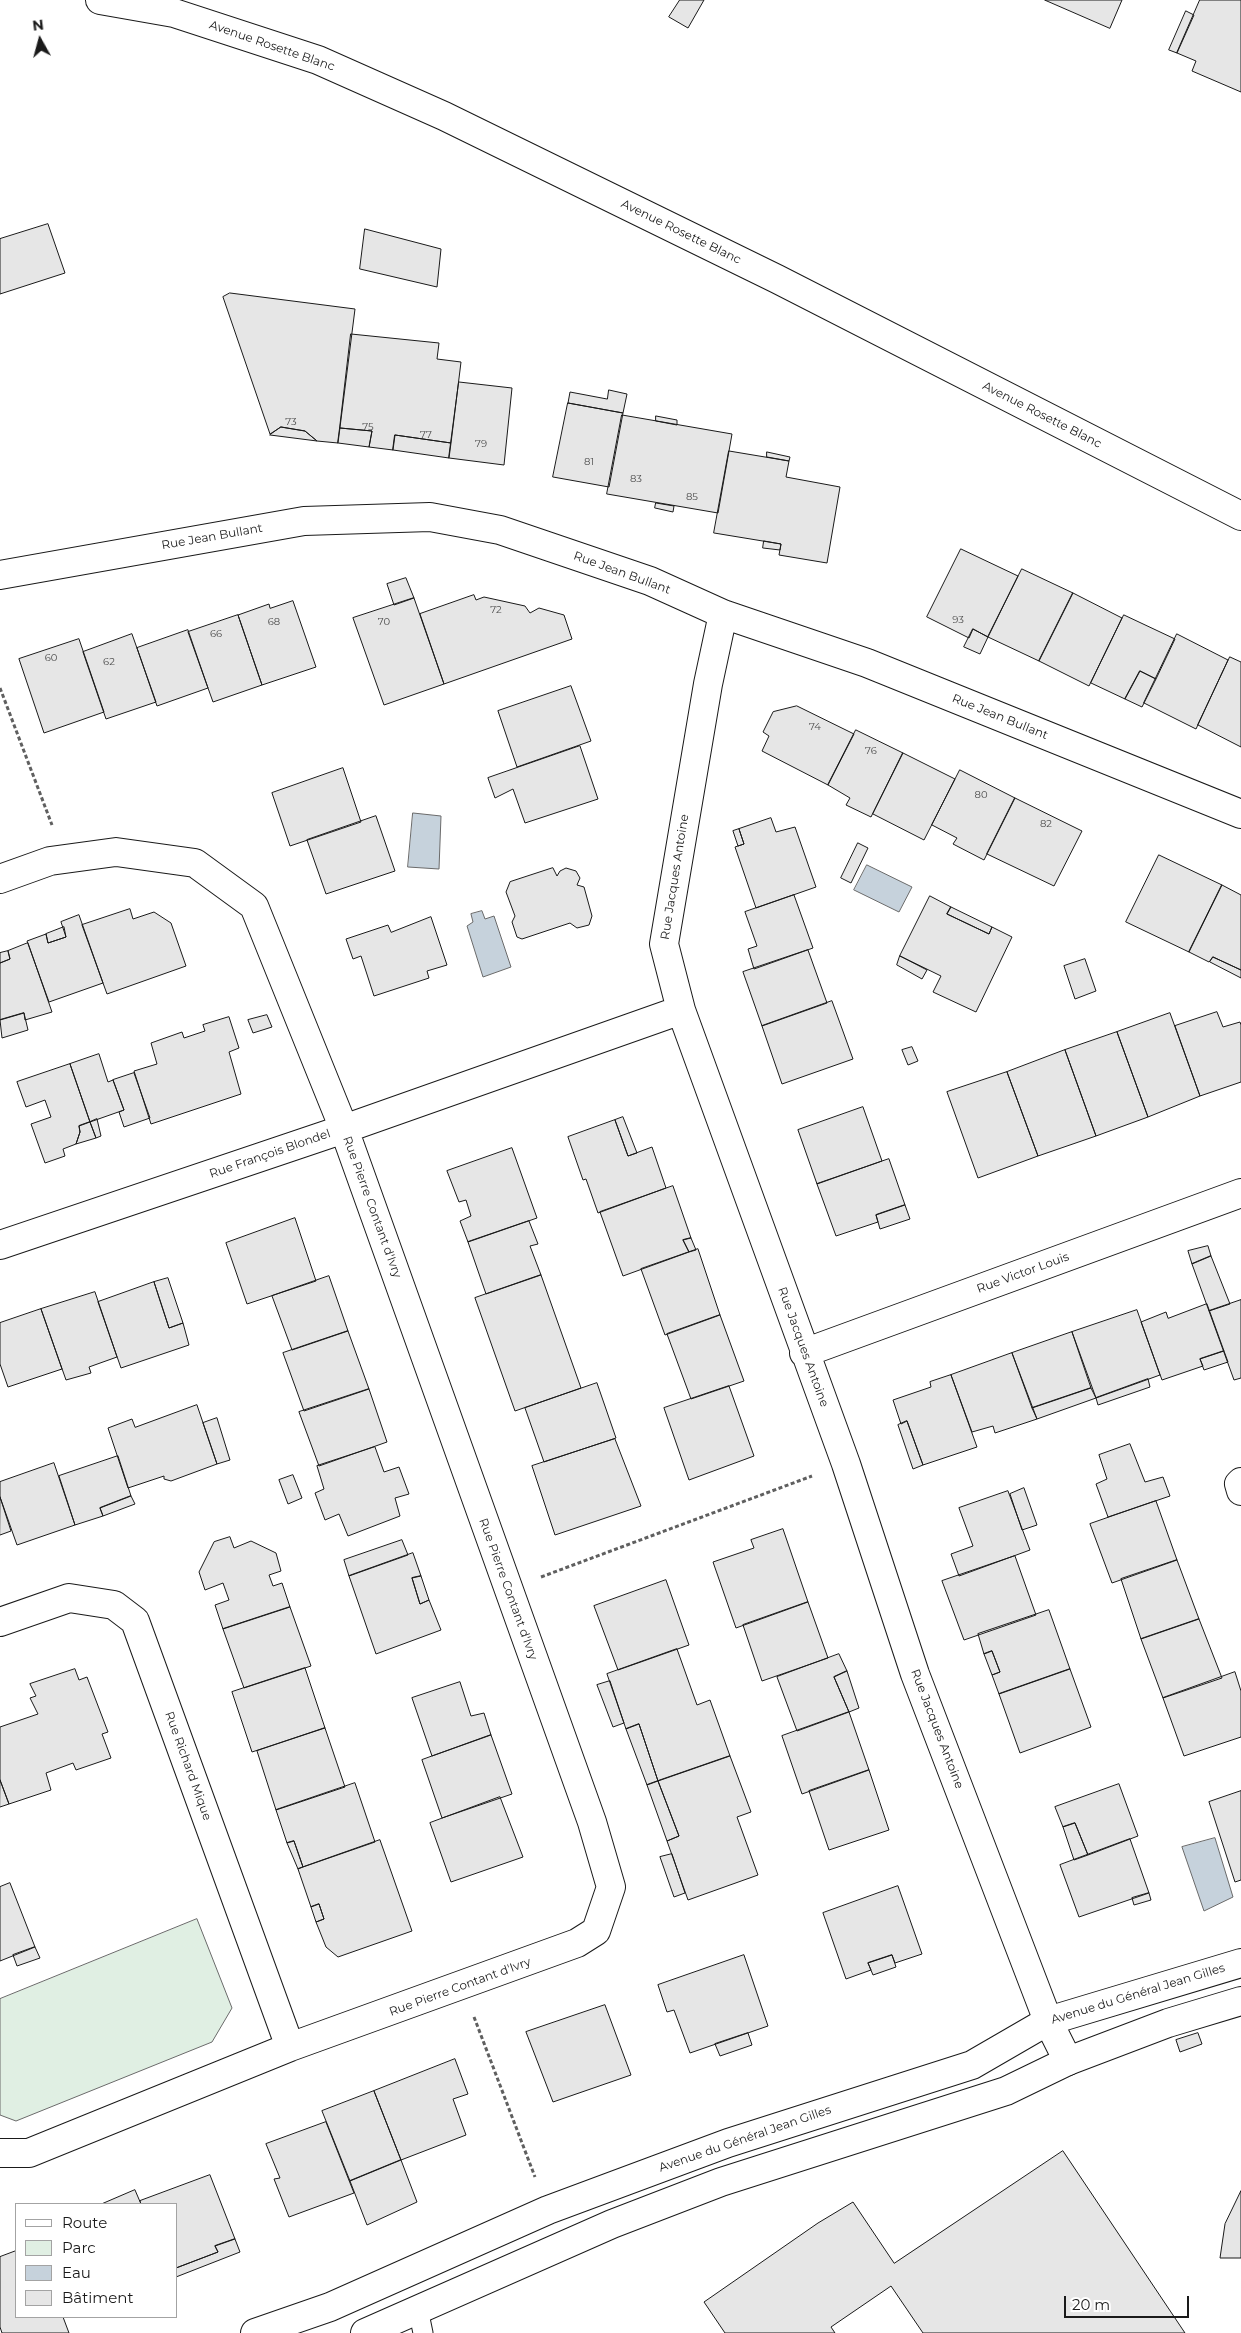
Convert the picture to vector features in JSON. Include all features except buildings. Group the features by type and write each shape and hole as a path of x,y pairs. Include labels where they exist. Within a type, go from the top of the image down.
{"street":[{"name":"Avenue Rosette Blanc","path":"100,0 174,13 318,60 444,116 777,279 1241,516"},
{"name":"Rue Jean Bullant","path":"0,575 304,521 430,517 500,530 650,580 723,614 867,663 1241,814"},
{"name":"Rue Jacques Antoine","path":"723,614 708,684 664,944 681,1010 804,1353 846,1464 915,1674 1048,2021 1068,2061"},
{"name":"Rue Pierre Contant d'Ivry","path":"0,879 50,861 116,852 195,863 254,906 344,1129 592,1822 611,1887 596,1931 577,1943 290,2047 29,2153 0,2153"},
{"name":"Rue François Blondel","path":"0,1244 344,1129 681,1010"},
{"name":"Rue Victor Louis","path":"804,1353 1241,1193"},
{"path":"1241,1482 1239,1484 1241,1490"},
{"name":"Rue Richard Mique","path":"0,1622 69,1598 114,1605 135,1621 290,2047"},
{"name":"Avenue du Général Jean Gilles","path":"255,2333 330,2307 548,2210 728,2143 972,2065 1048,2021 1241,1963"},
{"path":"365,2333 420,2321 612,2224 712,2185 1006,2091 1068,2061 1168,2023 1241,2001"}],"path":[{"path":"0,688 52,824 50,861"},
{"path":"508,1589 846,1464"},
{"path":"462,1986 548,2210"}],"green space":[{"path":"197,1919 232,2008 212,2042 16,2121 0,2115 0,1999"}],"water":[{"path":"413,813 441,816 439,869 408,867"},
{"path":"867,865 912,887 899,912 854,890"},
{"path":"482,911 485,919 494,916 511,967 483,977 467,926 473,922 471,914"},
{"path":"1215,1838 1233,1897 1204,1911 1182,1847"}]}
